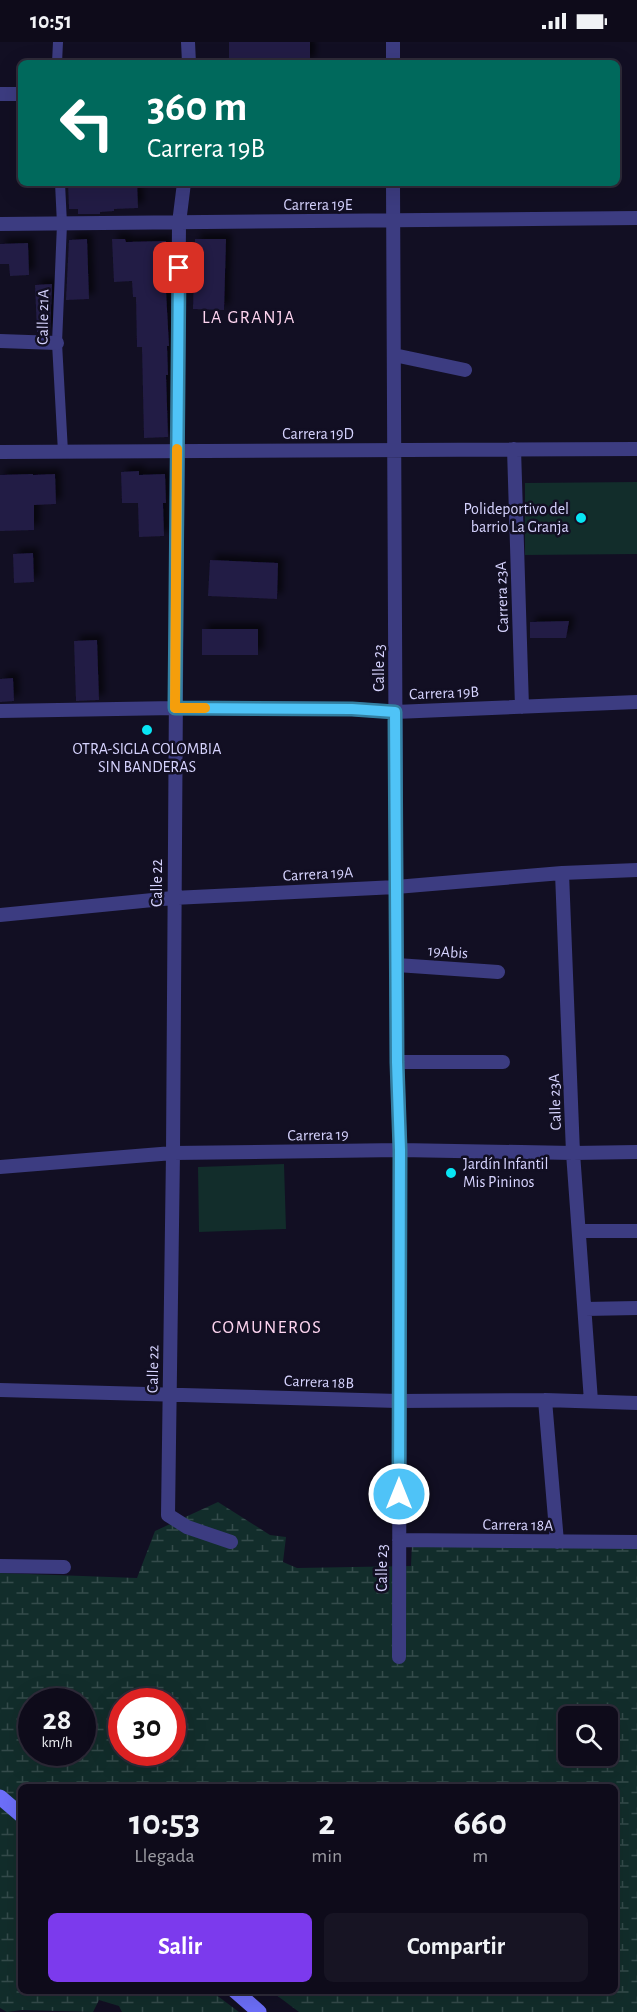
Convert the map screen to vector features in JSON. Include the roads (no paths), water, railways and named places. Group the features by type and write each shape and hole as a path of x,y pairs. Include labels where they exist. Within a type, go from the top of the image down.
{"main road":[{"path":"0,1797 18,1812"},
{"path":"239,1994 260,2012"}],"street":[{"path":"57,60 58,42"},
{"path":"188,42 189,60"},
{"path":"393,42 393,60"},
{"path":"0,94 18,94"},
{"name":"Calle 21A","path":"60,186 62,224 57,343 63,452"},
{"name":"Calle 22","path":"184,186 179,223 173,1153 168,1515 187,1527 231,1542"},
{"name":"Calle 23","path":"393,186 396,965 400,1150 399,1657"},
{"name":"Carrera 19E","path":"0,224 637,218"},
{"path":"0,341 57,343"},
{"path":"394,355 465,370"},
{"name":"Carrera 23A","path":"514,449 522,707"},
{"name":"Carrera 19D","path":"0,452 637,449"},
{"name":"Carrera 19B","path":"0,711 175,708 352,709 395,712 637,702"},
{"name":"Carrera 19A","path":"0,915 173,898 396,887 562,873 637,870"},
{"name":"Calle 23A","path":"562,873 573,1153 591,1401"},
{"name":"19Abis","path":"396,965 498,972"},
{"path":"397,1062 503,1062"},
{"name":"Carrera 19","path":"0,1167 173,1153 400,1150 637,1152"},
{"path":"579,1231 637,1231"},
{"path":"585,1309 637,1308"},
{"name":"Carrera 18B","path":"0,1390 398,1401 545,1400 636,1403"},
{"path":"545,1400 556,1542"},
{"path":"636,1403 637,1418"},
{"name":"Carrera 18A","path":"399,1540 637,1542"},
{"path":"0,1566 64,1567"}],"place":[{"name":"Polideportivo del barrio La Granja","path":"581,518"},
{"name":"OTRA-SIGLA COLOMBIA SIN BANDERAS","path":"147,730"},
{"name":"Jardín Infantil Mis Pininos","path":"451,1173"}],"district":[{"name":"LA GRANJA","path":"249,318"},
{"name":"COMUNEROS","path":"267,1328"}]}
